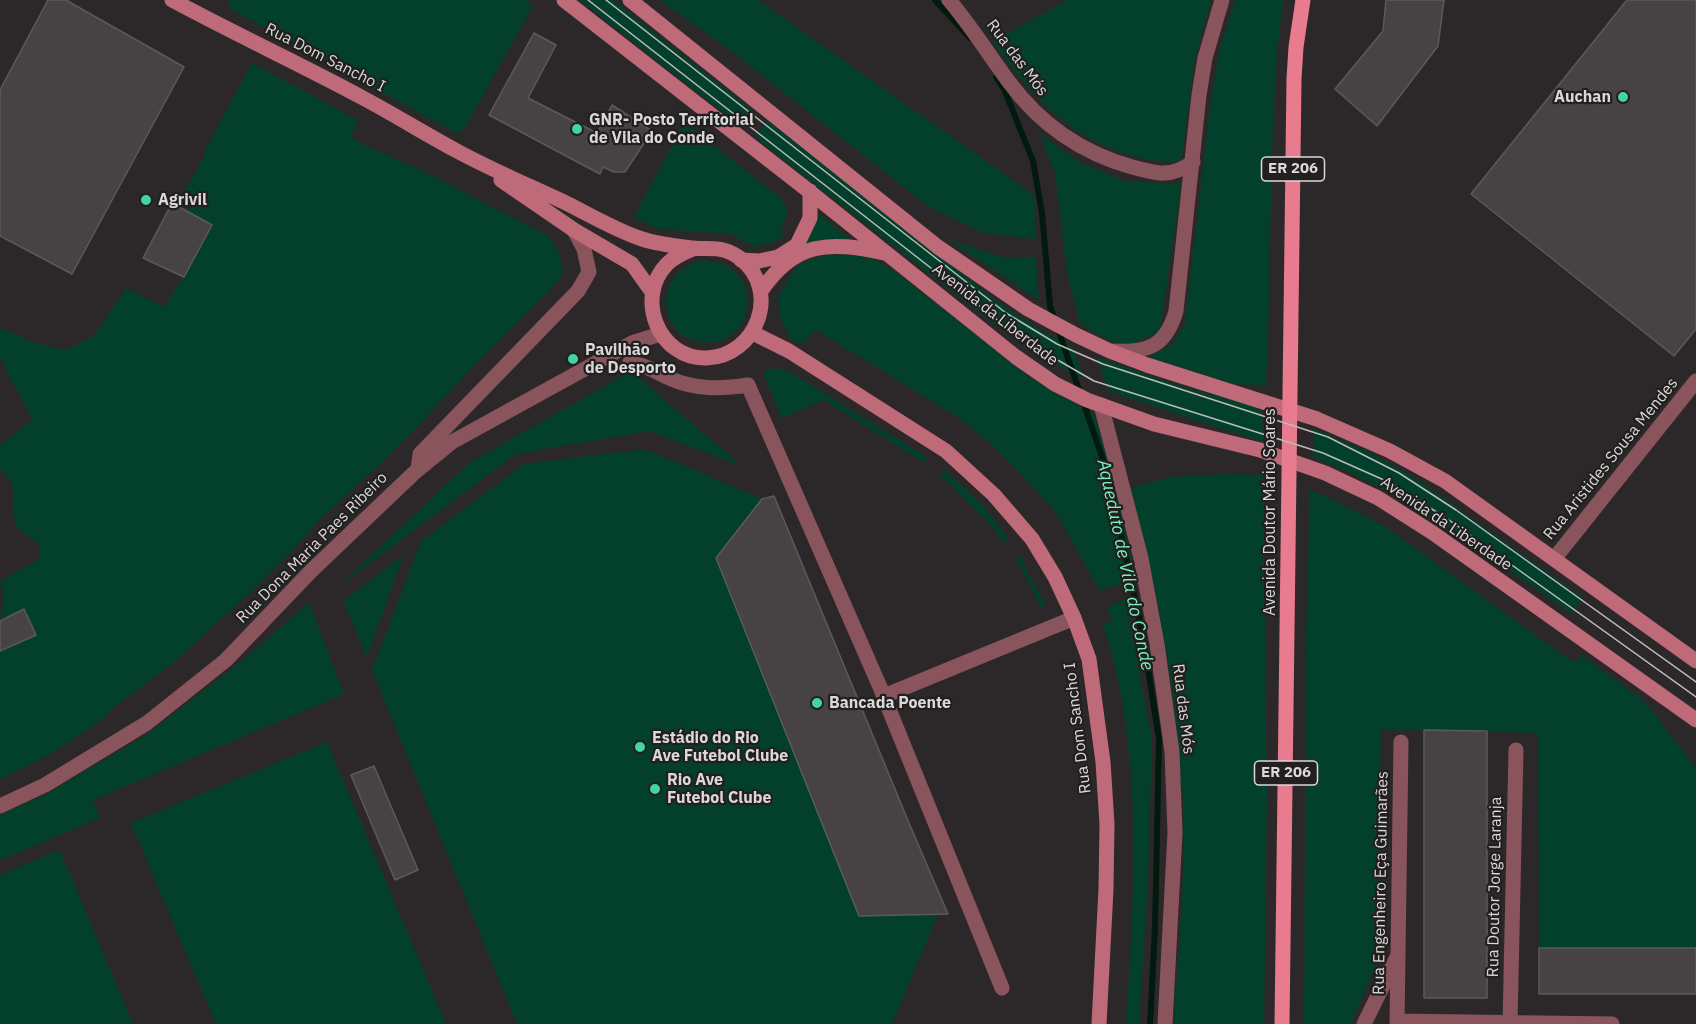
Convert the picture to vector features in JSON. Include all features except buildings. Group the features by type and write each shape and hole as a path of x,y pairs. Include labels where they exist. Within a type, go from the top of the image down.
{"main road":[{"name":"Avenida Doutor Mário Soares","path":"1282,1024 1294,79 1303,0"}],"street":[{"name":"Avenida da Liberdade","path":"564,0 810,192 1016,357 1055,384 1101,405 1154,424 1260,450 1325,474 1378,498 1441,539 1696,720"},
{"name":"Avenida da Liberdade","path":"630,0 938,247 1028,309 1110,351 1317,419 1359,436 1445,481 1696,661"},
{"name":"Rua das Mós","path":"949,0 1010,84 1034,111 1085,150 1115,162 1156,173 1173,173 1193,162"},
{"path":"1110,351 1136,352 1150,347 1163,339 1171,327 1176,311 1205,58 1222,0"},
{"name":"Rua Dom Sancho I","path":"179,1 362,97 459,152 642,239 695,248 720,249 728,251 741,260"},
{"name":"Rua Dom Sancho I","path":"459,152 574,230 632,264 652,292"},
{"path":"741,260 759,261 778,257 796,244 810,218 810,192"},
{"path":"418,469 420,454 578,291 589,272 584,249 574,230"},
{"path":"761,291 770,278 801,253 843,245 886,254"},
{"path":"695,248 680,254 667,264 657,277 652,292 651,306 660,334 673,346 689,355 707,358 724,355 740,346 753,333 762,306 761,291 754,274 741,260"},
{"name":"Rua Dom Sancho I","path":"753,333 789,351 946,450 994,495 1032,539 1054,577 1074,618 1089,658 1096,703 1107,824 1099,1024"},
{"name":"Rua Dona Maria Paes Ribeiro","path":"0,806 45,785 147,723 226,660 311,571 418,469 462,437 632,343 660,334"},
{"path":"630,362 648,366 670,379 703,388 722,389 748,385 884,696 1002,987"},
{"name":"Rua Aristides Sousa Mendes","path":"1554,558 1696,381"},
{"name":"Rua das Mós","path":"1101,405 1141,558 1157,644 1172,752 1175,832 1165,1024"},
{"path":"884,696 1074,618"},
{"name":"Rua Engenheiro Eça Guimarães","path":"1397,1022 1401,742"},
{"name":"Rua Doutor Jorge Laranja","path":"1510,1024 1516,750"},
{"path":"1364,1024 1399,953"},
{"path":"1397,1022 1612,1024"}],"green space":[{"path":"227,0 525,0 533,6 464,129 458,134 232,10"},
{"path":"580,0 613,0 752,110 739,125"},
{"path":"660,0 758,0 1034,195 1036,239 984,233 929,207 731,51"},
{"path":"1067,0 1211,0 1195,60 1181,161 1149,160 1133,156 1087,137 1042,102 992,42"},
{"path":"1235,0 1283,0 1272,144 1266,385 1234,384 1148,357 1171,346 1185,323 1211,98 1220,47"},
{"path":"252,63 359,121 351,136 364,145 417,168 543,233 553,242 558,252 562,276 402,443 321,519 247,596 173,663 114,707 102,720 52,753 0,780 0,651 36,634 24,609 0,621 4,595 0,581 40,559 39,544 15,526 12,482 0,468 0,445 33,419 0,356 0,328 39,344 66,350 94,336 126,288 165,307 212,225 188,212 194,200 183,194"},
{"path":"768,121 998,302 1037,328 1073,347 1084,379 1040,356 994,324 755,137"},
{"path":"686,124 781,198 788,212 781,229 785,233 778,241 753,247 731,234 659,229 634,218 678,133"},
{"path":"1040,134 1078,161 1125,181 1181,184 1160,331 1133,344 1113,342 1080,324 1067,273 1055,174"},
{"path":"814,210 856,244 803,247 813,230"},
{"path":"948,239 1005,258 1036,257 1039,300"},
{"path":"845,254 872,258 894,271 1029,377 1093,412 1115,484 1136,579 1100,591 1055,511 999,451 959,418 816,330 801,344 791,340 779,316 778,297 798,264 818,257"},
{"path":"707,261 723,265 736,273 744,286 748,302 744,318 736,331 723,339 707,343 691,339 678,331 670,318 666,302 670,286 678,273 691,265"},
{"path":"1097,357 1179,386 1262,407 1263,442 1108,391"},
{"path":"772,368 787,370 928,458 924,463 824,400 781,418 763,372"},
{"path":"631,371 742,466 649,431 516,454 338,587 469,463"},
{"path":"1314,429 1369,452 1415,478 1583,598 1571,613 1425,512 1351,473 1313,457"},
{"name":"Estádio do Rio Ave Futebol Clube","path":"645,449 762,499 774,496 909,823 938,914 892,1024 517,1024 372,670 421,541 524,464"},
{"path":"945,470 982,505 1009,539 1004,543 988,522 940,475"},
{"path":"1225,474 1263,475 1267,796 1264,1024 1173,1024 1183,878 1184,822 1181,774 1174,702 1162,630 1131,488 1170,477"},
{"path":"1310,489 1383,525 1574,663 1582,655 1646,703 1696,768 1696,948 1539,948 1538,733 1381,729 1377,963 1351,1024 1304,1024 1306,632"},
{"path":"403,556 367,657 343,601"},
{"path":"1020,556 1046,606 1040,607 1015,559"},
{"path":"1125,599 1152,738 1148,878 1139,1024 1126,1024 1132,924 1131,771 1116,672 1103,624 1112,621 1107,607"},
{"path":"309,602 344,694 93,800 100,818 0,860 0,815 46,794 145,736 242,661"},
{"path":"327,742 446,1024 216,1024 131,823"},
{"path":"60,850 133,1024 0,1024 0,875"}],"waterway":[{"name":"Aqueduto de Vila do Conde","path":"935,0 970,38"},
{"name":"Aqueduto de Vila do Conde","path":"996,77 1004,89 1033,161 1042,213 1050,306 1108,474 1142,631 1159,739 1155,928 1150,1024"}],"tram line":[{"path":"588,0 1000,322 1049,355 1094,381 1323,453 1393,484 1449,520 1696,697"},
{"path":"606,0 1006,313 1057,344 1103,364 1328,437 1399,473 1456,510 1696,682"}],"place":[{"name":"Auchan","path":"1623,97"},
{"name":"GNR- Posto Territorial de Vila do Conde","path":"577,129"},
{"name":"Agrivil","path":"146,200"},
{"name":"Pavilhão de Desporto","path":"573,359"},
{"name":"Bancada Poente","path":"817,703"},
{"name":"Estádio do Rio Ave Futebol Clube","path":"640,747"},
{"name":"Rio Ave Futebol Clube","path":"655,789"}]}
